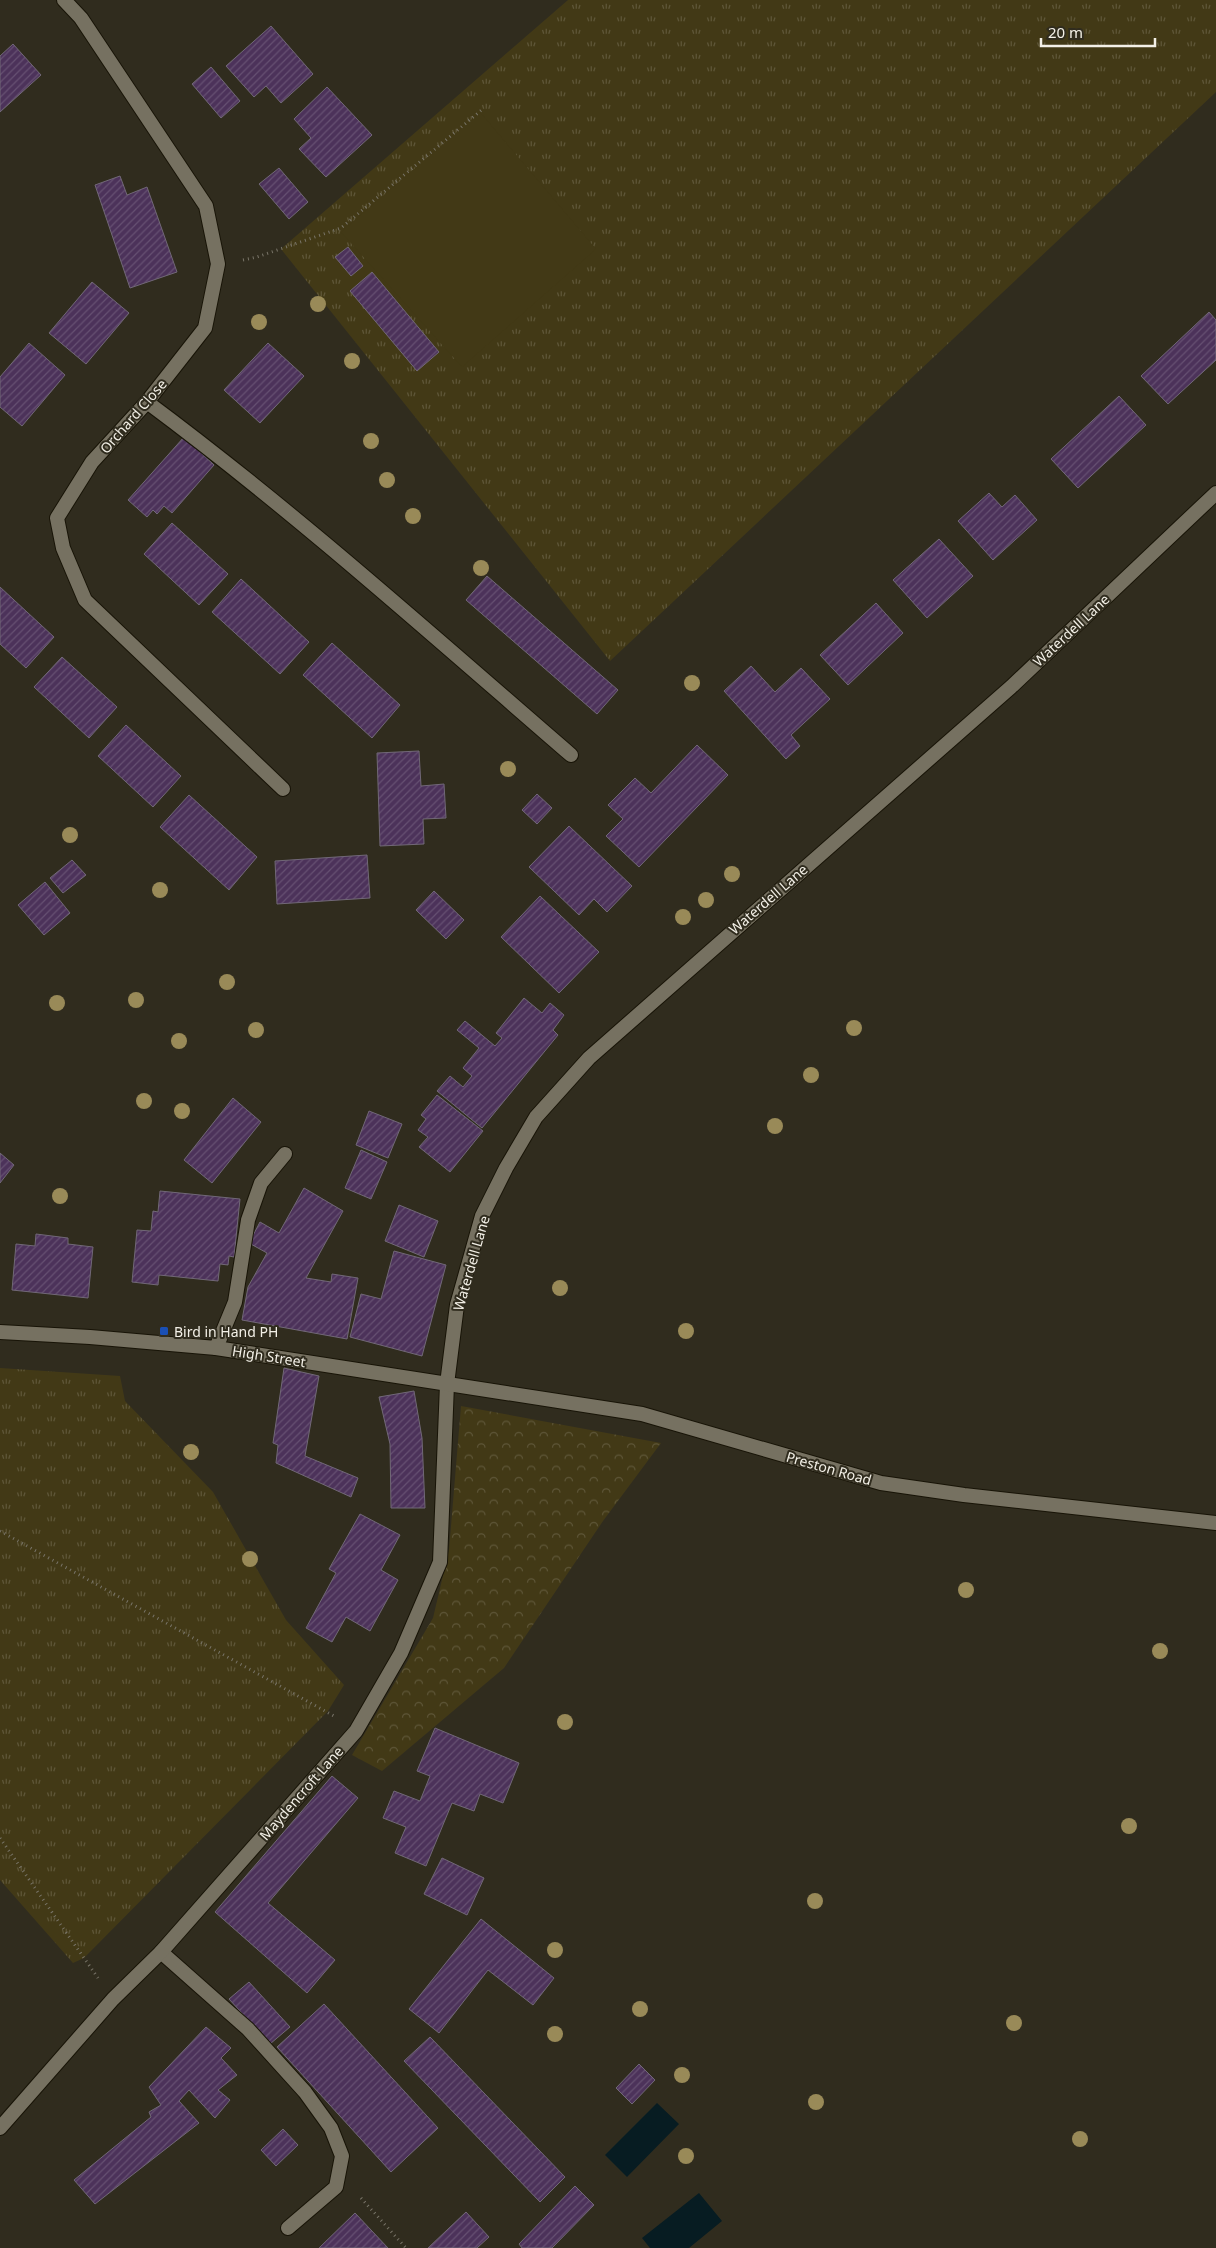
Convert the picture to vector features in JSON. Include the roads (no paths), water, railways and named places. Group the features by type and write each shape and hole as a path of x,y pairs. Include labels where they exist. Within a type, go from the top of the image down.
{"street":[{"name":"Orchard Close","path":"64,0 81,18 206,206 218,264 205,328 147,402 92,462 57,518 63,548 85,600 283,789"},
{"path":"147,402 227,461 318,536 571,755"},
{"name":"Waterdell Lane","path":"447,1384 457,1305 482,1216 506,1168 536,1117 589,1058 1011,687 1216,493"},
{"path":"216,1348 235,1302 248,1220 261,1183 285,1154"},
{"name":"High Street","path":"0,1332 90,1337 216,1348 447,1384"},
{"name":"Preston Road","path":"447,1384 642,1414 881,1483 964,1495 1216,1523"},
{"name":"Maydencroft Lane","path":"0,2128 113,1999 162,1952 356,1731 401,1653 440,1562 447,1384"},
{"path":"162,1952 248,2030 305,2092 331,2128 342,2156 336,2187 288,2228"}],"water":[{"path":"657,2103 679,2124 627,2177 605,2155"},
{"path":"699,2193 722,2221 689,2248 650,2248 642,2238"}],"place":[{"name":"Bird in Hand PH","path":"164,1331"}]}
